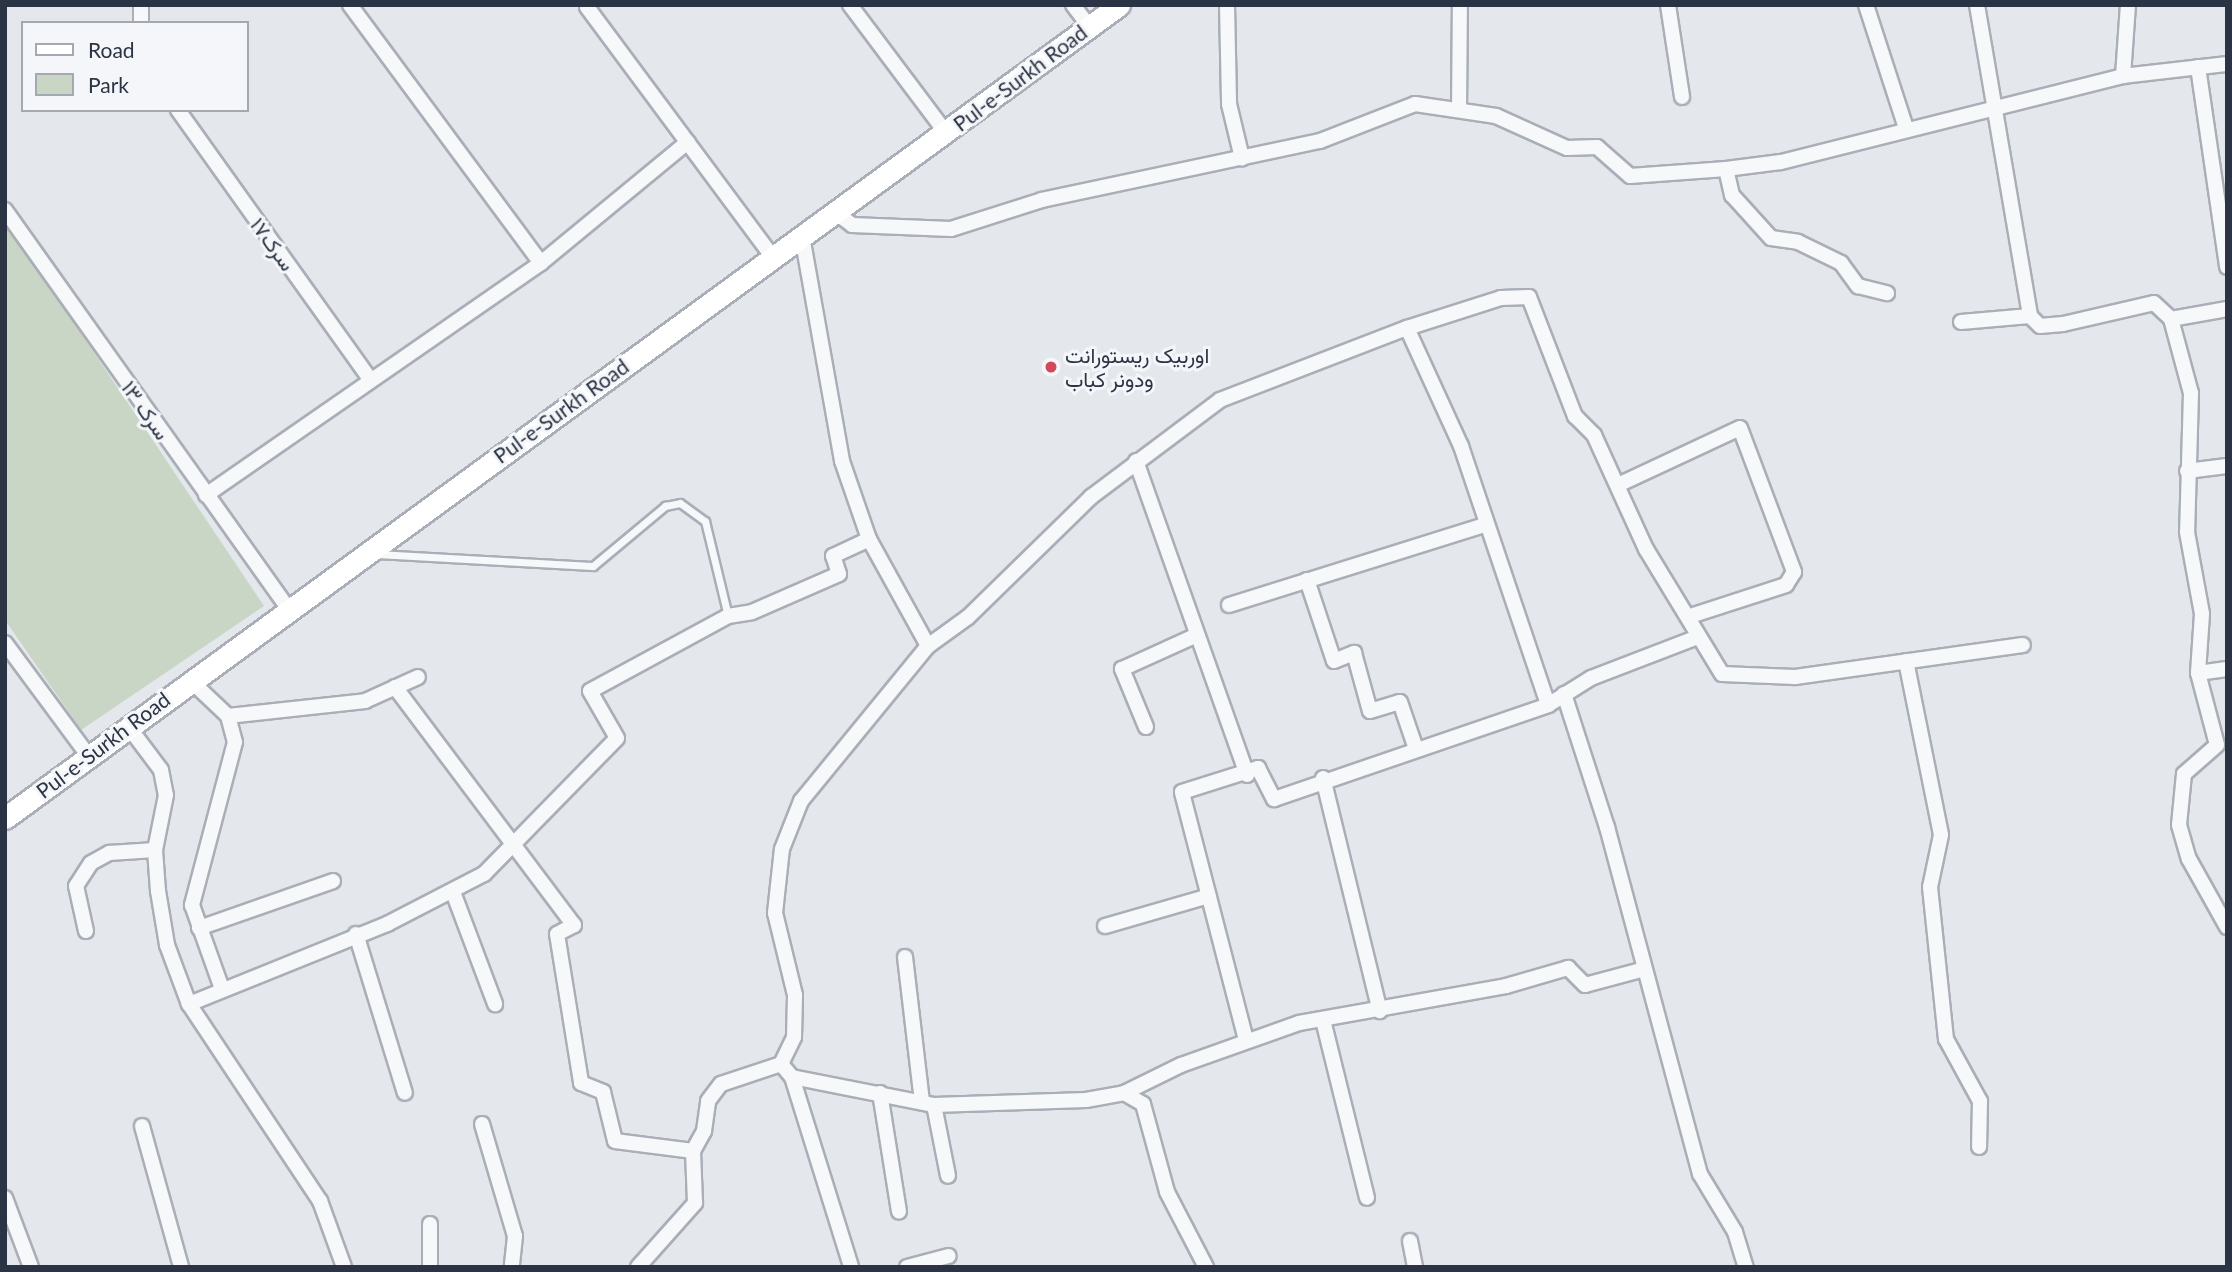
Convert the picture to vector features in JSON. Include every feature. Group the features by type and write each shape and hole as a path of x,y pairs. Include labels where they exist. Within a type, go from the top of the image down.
{"street":[{"path":"350,5 541,263"},
{"path":"850,5 946,133"},
{"path":"1073,5 1089,26"},
{"name":"Pul-e-Surkh Road","path":"5,818 288,608 1119,5"},
{"path":"1227,5 1229,104 1242,158"},
{"path":"1460,5 1460,110"},
{"path":"1668,5 1682,97"},
{"path":"1866,5 1906,128"},
{"path":"1977,5 2030,316 2040,326 2063,324 2154,303 2171,319 2191,393 2187,532 2202,614 2198,673 2217,745 2184,774 2179,825 2189,859 2227,927"},
{"path":"2123,76 2128,5"},
{"path":"587,7 773,257"},
{"path":"835,212 852,225 951,229 1042,200 1320,141 1415,104 1496,116 1567,148 1597,147 1630,176 1726,169 1781,162 1906,128 1994,110 2123,76 2227,64"},
{"path":"2198,67 2227,267"},
{"name":"سرک۱۷","path":"179,112 369,378"},
{"path":"206,495 369,378 541,263 688,142"},
{"path":"1726,169 1732,195 1771,238 1798,242 1841,263 1858,286 1887,293"},
{"name":"سرک ۱۳","path":"5,210 288,608"},
{"path":"802,236 830,418 869,539 928,646"},
{"path":"638,1267 695,1203 693,1151 704,1131 708,1101 721,1084 781,1063 794,1037 795,995 775,913 782,849 801,801 928,646 1136,461 1220,400 1407,328 1501,298 1529,297 1575,416 1594,435 1620,484 1646,549 1690,615 1698,637 1722,674 1795,677 2023,645"},
{"path":"2171,319 2227,309"},
{"path":"1961,322 2030,316"},
{"path":"1407,328 1461,446 1484,525 1548,705"},
{"path":"1620,484 1740,428 1794,572 1786,585 1690,615"},
{"path":"1136,461 1247,775"},
{"path":"2187,471 2227,466"},
{"path":"1229,605 1484,525"},
{"path":"189,1004 453,892 516,845 617,738 590,691 728,616 752,612 839,574 833,556 869,539"},
{"path":"1307,580 1334,661 1354,653 1370,710 1400,702 1416,749"},
{"path":"1146,727 1122,669 1197,635"},
{"path":"1246,1040 1182,792 1247,775 1258,768 1273,799 1323,778 1548,705 1564,694 1698,637"},
{"path":"5,643 88,755"},
{"path":"1906,661 1941,835 1930,887 1944,1026 1980,1101 1979,1147"},
{"path":"2198,673 2227,669"},
{"path":"228,716 365,701 418,677"},
{"path":"190,680 228,716 235,742 232,772 192,905 222,989"},
{"path":"395,687 574,925 557,934 581,1083 603,1092 615,1141 693,1151"},
{"path":"1564,694 1607,827 1642,970 1700,1174 1735,1232 1746,1267"},
{"path":"128,726 161,770 166,795 155,850 167,945 189,1004 320,1201 344,1267"},
{"path":"1323,778 1380,1011"},
{"path":"86,931 76,886 91,863 109,853 155,850"},
{"path":"199,928 333,881"},
{"path":"453,892 495,1004"},
{"path":"1105,926 1209,896"},
{"path":"356,934 405,1093"},
{"path":"905,957 928,1103 948,1176"},
{"path":"792,1077 928,1103 1124,1093 1246,1040 1324,1020 1380,1011 1568,968 1585,985 1642,970"},
{"path":"1324,1020 1367,1198"},
{"path":"781,1063 792,1077 851,1267"},
{"path":"880,1093 899,1211"},
{"path":"1124,1093 1143,1104 1167,1192 1206,1267"},
{"path":"482,1124 515,1236 512,1267"},
{"path":"142,1126 181,1267"},
{"path":"5,1198 31,1267"},
{"path":"430,1224 430,1267"},
{"path":"1410,1241 1415,1267"},
{"path":"907,1267 942,1261"}],"lane":[{"path":"364,553 593,566 666,506 680,503 705,521 728,616"}],"green space":[{"path":"5,220 264,606 81,730 5,620"}],"place":[{"name":"اوربیک ریستورانت ودونر کباب","path":"1051,367"}]}
